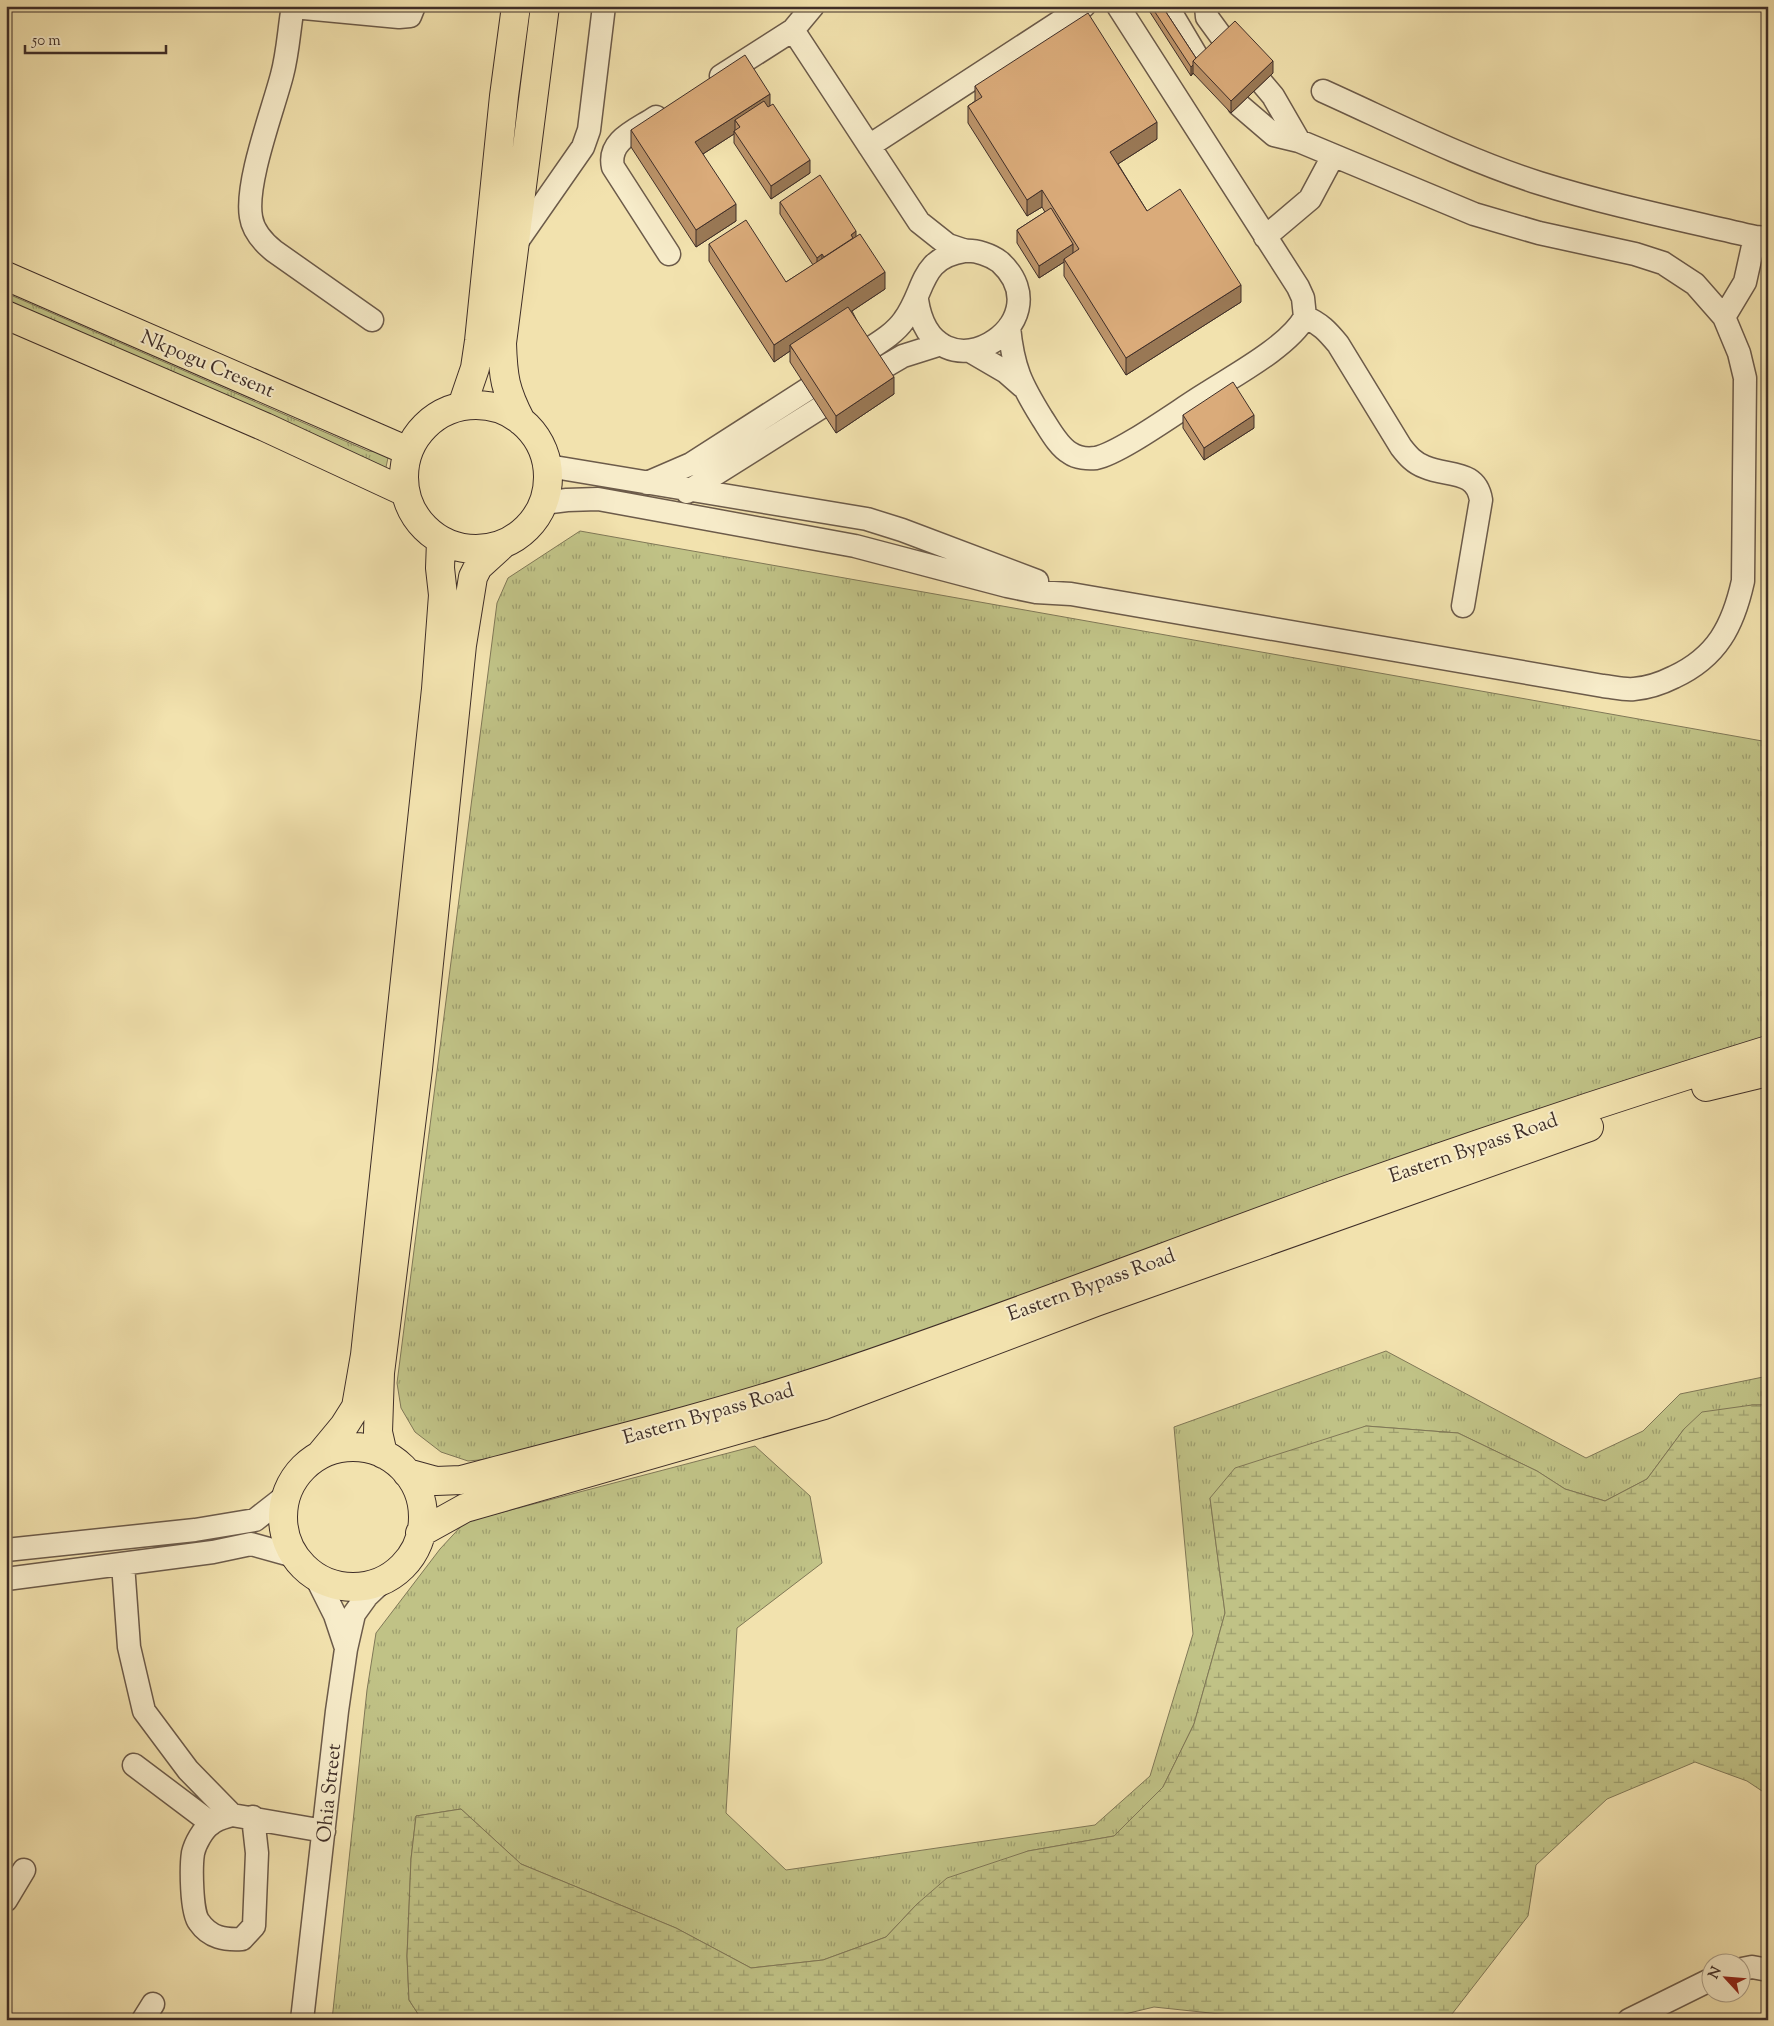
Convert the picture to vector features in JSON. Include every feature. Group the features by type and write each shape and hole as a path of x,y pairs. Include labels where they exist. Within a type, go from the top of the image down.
{"main road":[{"path":"462,406 475,368 479,341 504,96 516,6"},
{"path":"384,1454 378,1432 380,1373 419,1059 462,645 473,577 478,567 502,545 525,530 534,520 543,503 548,482 548,466 539,442 521,421 508,395 503,376 502,343 546,6"},
{"name":"Nkpogu Cresent","path":"6,276 408,451"},
{"name":"Nkpogu Cresent","path":"6,315 265,427 405,492"},
{"path":"502,545 471,550 441,541 428,532 418,521 405,492 404,478 408,451 424,427 436,417 462,406 487,406 511,414 521,421"},
{"path":"320,1455 352,1447 384,1454 407,1473 420,1497 422,1515 420,1533 408,1558 394,1574 385,1579 355,1587 335,1585 316,1577 294,1556 283,1526 286,1495 303,1468 320,1455 344,1426 356,1407 364,1355 436,689 443,595 440,568 441,541"},
{"name":"Eastern Bypass Road","path":"407,1473 436,1481 461,1480 711,1414 963,1331 1463,1150 1768,1050"},
{"name":"Eastern Bypass Road","path":"420,1533 465,1508 824,1405 1096,1302 1560,1137 1707,1087 1768,1072"}],"street":[{"path":"372,320 264,242 251,219 250,208 254,178 282,74 293,7 410,16 414,6"},
{"path":"514,246 583,147 589,130 604,6"},
{"path":"703,87 793,30 813,6"},
{"path":"869,146 1084,6"},
{"path":"970,351 1006,372 1022,386 1065,449 1083,458 1095,458 1105,455 1137,437 1251,364 1292,335 1305,317 1304,298 1118,6"},
{"path":"1167,6 1202,65"},
{"path":"1206,6 1207,17 1226,43"},
{"path":"793,30 919,222 948,245 966,251 985,254 999,261 1010,273 1016,288 1018,304 1014,320 1004,335 991,345 970,351 957,350 941,344 928,332 920,317 919,292 924,248 919,222"},
{"path":"1262,83 1273,96 1299,141"},
{"path":"1323,91 1476,160 1538,182 1586,197 1761,238 1745,282 1724,317"},
{"path":"543,503 567,500 598,500 652,509 855,546 1026,590 1071,594 1633,690 1662,683 1686,671 1708,656 1726,631 1737,608 1743,581 1745,378 1739,353 1724,317 1695,284 1663,263 1607,247 1500,223 1299,141 1274,135 1239,105"},
{"path":"669,254 612,167 610,156 615,145 623,138 672,107"},
{"path":"1266,236 1310,199 1333,156"},
{"path":"866,351 890,335 904,322 928,270 939,259 966,251"},
{"path":"1305,317 1326,329 1338,344 1401,447 1411,460 1434,471 1472,480 1479,489 1481,500 1463,606"},
{"path":"1009,327 1011,346 1022,386"},
{"path":"878,370 904,356 941,344"},
{"path":"647,483 690,464 808,389"},
{"path":"652,509 692,490 820,408"},
{"path":"548,466 867,519 902,530 1071,594"},
{"path":"6,1550 195,1530 255,1520 286,1495"},
{"path":"6,1579 214,1552 251,1544 294,1556"},
{"path":"123,1564 129,1648 144,1711 188,1770 243,1816 257,1853 254,1926 242,1939 224,1940 206,1931 197,1920 192,1881 193,1853 201,1836 211,1823 243,1816 324,1831"},
{"path":"316,1577 335,1615 346,1649"},
{"name":"Ohia Street","path":"302,2020 337,1711 346,1649 354,1614 367,1596 385,1579"},
{"path":"134,1766 211,1823"},
{"path":"6,1900 24,1870"},
{"path":"1752,1967 1768,1970"},
{"path":"1628,2020 1702,1984"}],"green space":[{"path":"6,293 368,451 389,453 385,472 365,460 6,300"},
{"path":"580,531 1768,742 1768,1044 936,1340 543,1454 468,1461 441,1452 415,1432 401,1408 397,1383 497,603 508,578"},
{"path":"1386,1351 1586,1458 1643,1431 1680,1394 1768,1376 1768,1405 1752,1405 1684,1429 1647,1479 1605,1501 1565,1489 1537,1471 1458,1433 1366,1426 1210,1498 1225,1613 1194,1724 1163,1787 1114,1836 1028,1851 917,1904 886,1937 823,1960 751,1968 676,1928 521,1864 461,1809 416,1816 411,1859 407,1956 409,2000 422,2020 332,2020 367,1690 376,1633 440,1549 465,1522 755,1446 810,1496 822,1563 737,1628 726,1813 786,1870 1095,1825 1150,1776 1193,1634 1174,1427"},
{"path":"1752,1405 1768,1405 1768,1795 1747,1781 1695,1762 1607,1799 1536,1865 1528,1916 1452,2014 1433,2020 1276,2020 1154,2007 1100,2020 422,2020 409,2000 407,1956 411,1859 416,1816 461,1809 521,1864 676,1928 751,1968 823,1960 886,1937 917,1904 947,1878 1028,1851 1114,1836 1163,1787 1194,1724 1225,1613 1210,1498 1235,1468 1366,1426 1458,1433 1537,1471 1565,1489 1605,1501 1647,1479 1684,1429 1702,1412"}],"building":[{"path":"1151,6 1162,6 1196,58 1191,67"},
{"path":"1088,13 1157,122 1110,152 1147,211 1180,189 1241,285 1126,358 1064,259 1079,249 1042,190 1027,200 968,106 982,97 975,86"},
{"path":"1235,21 1273,61 1231,101 1193,61"},
{"path":"745,55 770,94 695,142 736,204 696,230 631,130"},
{"path":"764,101 768,107 773,104 810,160 771,186 734,131 740,127 735,120"},
{"path":"820,175 856,231 851,235 853,238 824,257 822,254 817,258 780,202"},
{"path":"1051,208 1073,244 1039,266 1017,230"},
{"path":"746,220 786,282 860,234 885,272 774,345 709,244"},
{"path":"848,307 894,377 836,416 790,345"},
{"path":"1233,382 1254,415 1204,448 1183,415"}]}
